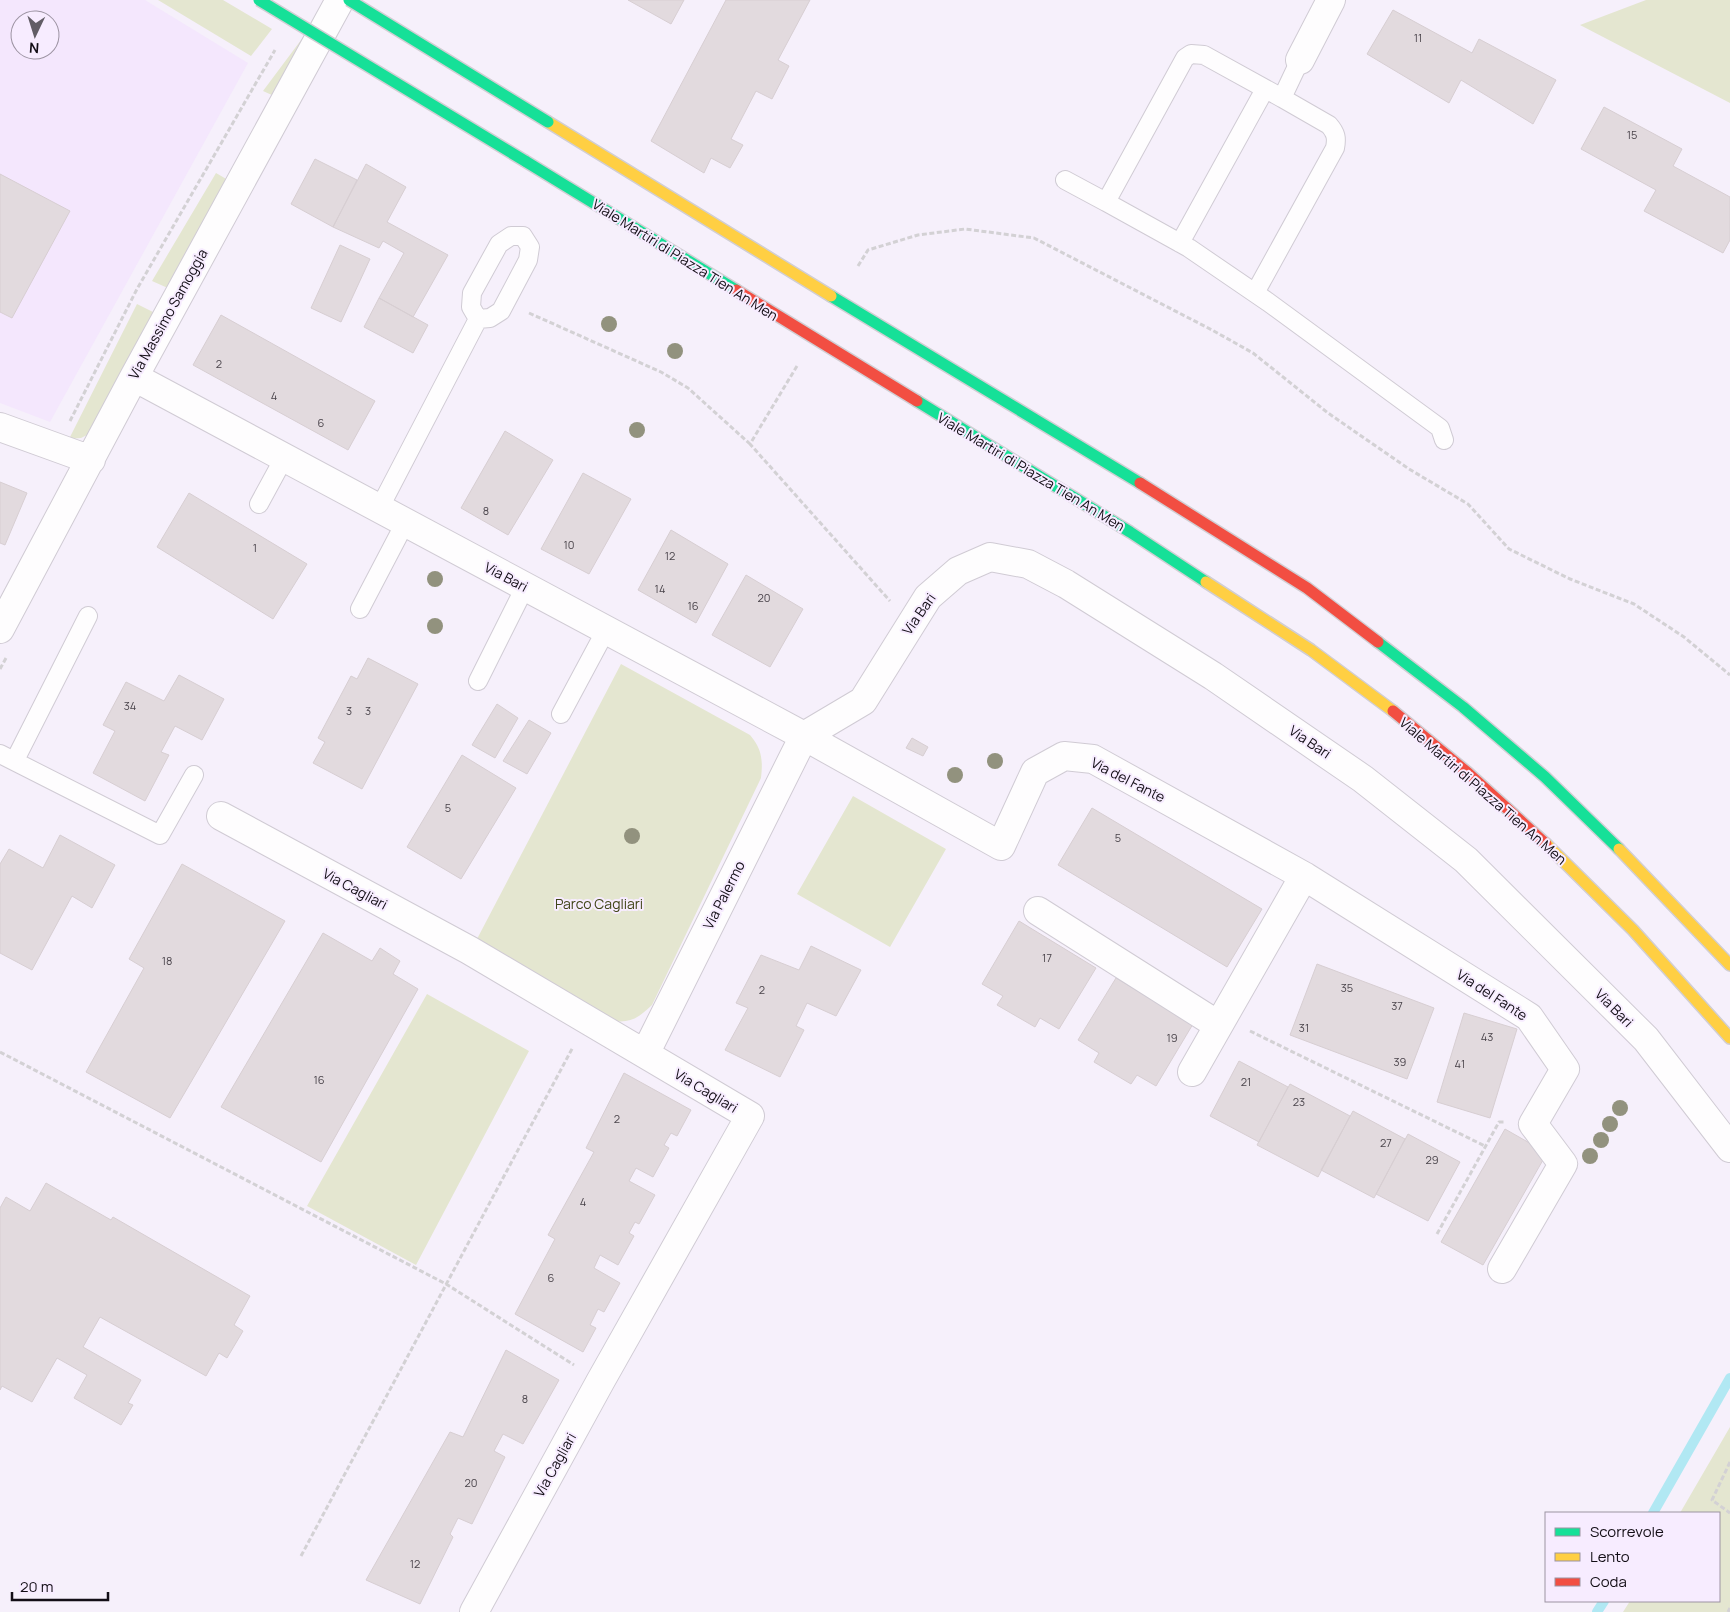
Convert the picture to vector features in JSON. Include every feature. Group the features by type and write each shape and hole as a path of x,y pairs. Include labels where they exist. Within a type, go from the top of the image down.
{"highway":[{"name":"Viale Martiri di Piazza Tien An Men","path":"259,0 1130,532 1311,650 1395,713 1468,773 1551,849 1633,930 1730,1038"},
{"path":"349,0 737,240 1062,434 1229,537 1307,588 1463,707 1545,778 1641,871 1730,965"}],"street":[{"name":"Via Massimo Samoggia","path":"0,629 134,377 340,0"},
{"path":"1300,60 1330,0"},
{"name":"Via Bari","path":"134,377 804,736 862,701 928,597 958,571 990,558 1028,564 1213,676 1363,779 1466,860 1646,1039 1730,1148"},
{"path":"0,427 91,460"},
{"name":"Via del Fante","path":"804,736 1002,846 1035,772 1064,756 1094,759 1304,876 1529,1017 1566,1069 1533,1124"},
{"name":"Via Palermo","path":"645,1054 804,736"},
{"name":"Via Cagliari","path":"221,816 469,950 750,1116 600,1382 474,1612"},
{"path":"1192,1072 1304,876"},
{"path":"1038,911 1220,1021"},
{"path":"1502,1269 1564,1164 1533,1124"}],"lane":[{"path":"1106,202 1185,58 1191,54 1204,55 1329,125 1334,131 1336,139 1335,148 1255,293"},
{"path":"1282,98 1300,60"},
{"path":"1180,243 1265,89"},
{"path":"1065,180 1180,243 1255,293 1440,428 1444,440"},
{"path":"511,236 523,236 530,247 528,260 505,303 496,315 490,318 478,319 472,307 472,293 499,244 511,236"},
{"path":"379,509 478,319"},
{"path":"259,504 284,458"},
{"path":"360,609 405,523"},
{"path":"478,681 525,587"},
{"path":"88,616 7,757 160,836 194,775"},
{"path":"561,714 606,630"}],"path":[{"path":"56,448 137,289 280,42"},
{"path":"858,266 868,250 918,235 965,230 1034,238 1253,353 1328,413 1409,469 1468,504 1509,549 1570,579 1634,604 1684,637 1730,675"},
{"path":"505,303 660,372 681,384 716,412 750,444 910,624"},
{"path":"750,444 798,366"},
{"path":"301,1556 587,1020"},
{"path":"1220,1021 1485,1146"},
{"path":"0,1052 446,1284 600,1382"},
{"path":"1437,1234 1498,1122 1533,1124"},
{"path":"1730,1462 1712,1500 1730,1513"},
{"path":"1728,1612 1730,1608"}],"shaded area":[{"path":"0,0 145,0 248,63 50,422 0,403"}],"green space":[{"path":"158,0 223,0 272,29 251,56"},
{"path":"1646,0 1730,0 1730,103 1580,25"},
{"path":"313,24 274,96 263,91"},
{"path":"216,173 228,180 170,289 152,281"},
{"path":"137,304 157,314 91,433 81,438 69,439"},
{"name":"Parco Cagliari","path":"621,664 750,735 761,755 762,766 761,778 652,1005 637,1017 627,1021 607,1020 477,939"},
{"path":"853,796 946,849 890,947 797,894"},
{"path":"427,994 529,1051 416,1265 307,1206"},
{"path":"1730,1427 1730,1612 1623,1612 1629,1602 1720,1602 1720,1512 1681,1512"}],"building":[{"path":"628,0 684,0 671,24"},
{"path":"726,0 810,0 778,60 789,66 772,99 756,91 731,139 743,145 730,168 711,158 704,173 651,141"},
{"path":"1393,10 1472,53 1479,39 1556,80 1533,124 1461,80 1449,103 1367,54"},
{"path":"1604,107 1682,149 1673,166 1730,197 1730,240 1723,253 1644,211 1656,190 1581,149"},
{"path":"315,159 357,180 333,227 291,204"},
{"path":"366,164 406,187 387,222 448,255 413,317 379,298 404,253 383,241 379,248 333,227"},
{"path":"0,174 70,211 12,318 0,312"},
{"path":"340,245 370,259 341,322 311,308"},
{"path":"379,298 428,325 413,353 364,327"},
{"path":"221,315 375,401 348,450 193,365"},
{"path":"505,431 553,460 508,535 461,508"},
{"path":"583,473 631,499 589,574 541,549"},
{"path":"0,482 27,493 5,545 0,543"},
{"path":"189,493 307,564 273,619 157,547"},
{"path":"671,530 728,564 696,623 638,590"},
{"path":"746,575 803,609 770,667 712,635"},
{"path":"368,658 418,684 362,789 313,763 325,742 318,738 351,676 357,679"},
{"path":"179,675 224,699 202,740 175,726 161,752 169,755 145,801 93,773 115,731 103,725 126,682 164,701"},
{"path":"497,704 518,718 495,758 472,745"},
{"path":"529,720 551,733 527,774 503,761"},
{"path":"912,738 928,747 923,756 906,748"},
{"path":"462,755 516,788 461,879 407,847"},
{"path":"1092,808 1262,909 1227,967 1058,865"},
{"path":"60,835 115,865 92,908 72,896 32,970 0,953 0,864 9,849 43,868"},
{"path":"182,864 285,921 170,1118 86,1072 144,968 129,959"},
{"path":"1019,921 1096,968 1059,1029 1040,1018 1035,1027 997,1005 1003,996 982,984"},
{"path":"323,933 372,961 380,948 400,961 393,974 418,989 321,1162 221,1107"},
{"path":"811,946 861,970 836,1016 807,1003 796,1026 804,1030 780,1077 725,1050 748,1008 736,1003 761,955 799,970"},
{"path":"1317,964 1434,1008 1407,1079 1290,1035"},
{"path":"1116,978 1193,1024 1156,1086 1137,1075 1131,1084 1094,1062 1099,1053 1078,1040"},
{"path":"1464,1013 1517,1029 1490,1118 1437,1102"},
{"path":"1239,1061 1288,1087 1259,1142 1210,1116"},
{"path":"624,1073 691,1110 677,1136 671,1133 664,1145 669,1148 653,1177 636,1168 629,1181 655,1195 639,1224 635,1222 629,1233 634,1236 618,1265 600,1255 594,1268 620,1283 604,1312 598,1309 590,1325 596,1328 583,1352 515,1314 555,1239 548,1235 594,1152 586,1148"},
{"path":"1290,1084 1350,1116 1318,1177 1257,1145"},
{"path":"1353,1111 1405,1139 1374,1198 1321,1170"},
{"path":"1505,1129 1547,1153 1483,1265 1441,1242"},
{"path":"1408,1134 1460,1162 1428,1221 1376,1194"},
{"path":"46,1183 111,1220 113,1217 250,1296 234,1325 243,1331 227,1358 219,1353 206,1376 100,1317 83,1347 141,1380 128,1403 133,1405 121,1425 74,1398 87,1375 57,1358 32,1402 2,1386 0,1390 0,1208 6,1197 30,1211"},
{"path":"506,1350 559,1380 523,1444 503,1434 494,1451 505,1457 472,1524 458,1518 450,1534 453,1537 420,1604 366,1580 450,1432 463,1437"}],"waterway":[{"path":"1654,1512 1730,1378"},
{"path":"1597,1612 1603,1602"}],"traffic: fast":[{"path":"259,0 525,161"},
{"path":"349,0 548,122"},
{"path":"525,161 736,290"},
{"path":"831,296 1140,483"},
{"path":"917,401 1130,532 1206,582"},
{"path":"1378,642 1463,707 1545,777 1619,849"}],"traffic: slow":[{"path":"548,122 831,296"},
{"path":"1206,582 1311,650 1393,711"},
{"path":"1546,844 1633,930 1730,1038"},
{"path":"1619,849 1730,965"}],"traffic: jam":[{"path":"736,290 917,401"},
{"path":"1140,483 1307,588 1378,642"},
{"path":"1393,711 1468,773 1546,844"}]}
